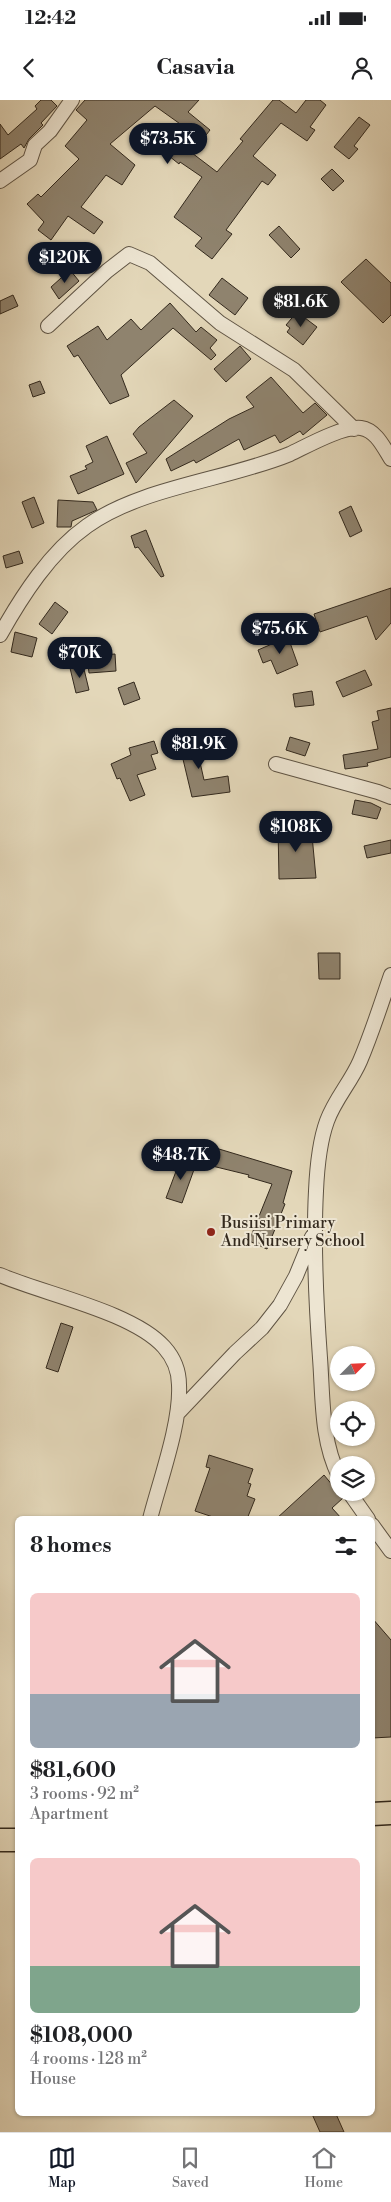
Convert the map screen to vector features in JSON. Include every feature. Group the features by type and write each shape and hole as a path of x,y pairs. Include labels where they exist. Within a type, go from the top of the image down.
{"main road":[{"path":"375,1814 391,1813"},
{"path":"0,1840 15,1840"}],"street":[{"path":"0,181 30,160 36,145 50,131 72,100"},
{"path":"48,326 129,254 150,264 220,323 294,370 354,429"},
{"path":"0,635 17,606 62,549 87,526 104,515 139,500 287,455 335,434 354,429 360,428 371,431 391,459"},
{"path":"276,764 391,797"},
{"path":"330,1460 326,1441 315,1286 315,1230 320,1148 327,1121 360,1061 391,975"},
{"path":"177,1414 235,1353 262,1328 280,1306 296,1276 315,1230"},
{"path":"0,1275 104,1312 142,1330 164,1347 178,1370 177,1414 151,1516"},
{"path":"355,1501 366,1516"},
{"path":"375,1529 391,1551"}],"building":[{"path":"41,100 51,100 57,106 41,123 43,125 29,139 24,148 21,144 0,159 0,124 8,135 37,109 35,106"},
{"path":"85,100 199,100 188,112 210,130 192,153 217,172 243,141 240,139 273,100 279,100 296,113 306,100 320,100 326,105 310,127 315,130 307,141 281,123 253,156 276,175 268,185 262,181 226,230 232,234 212,259 195,246 202,238 174,217 202,177 180,162 179,164 164,152 183,126 155,106 110,144 135,165 122,185 106,175 81,207 103,222 94,234 68,216 51,240 38,230 44,222 27,204 38,194 41,197 79,159 65,146 87,120 76,110"},
{"path":"359,117 370,125 354,146 358,149 349,159 334,147"},
{"path":"332,169 344,181 333,191 321,179"},
{"path":"279,226 300,249 291,258 269,235"},
{"path":"366,259 391,283 391,315 383,323 341,282"},
{"path":"70,270 79,281 59,299 51,287"},
{"path":"222,278 248,298 235,315 209,295"},
{"path":"13,295 18,306 0,314 0,301"},
{"path":"170,303 196,332 201,327 217,340 210,348 216,355 211,360 173,328 121,375 129,396 110,404 78,355 74,357 67,346 98,326 107,340 131,319 141,330"},
{"path":"297,312 317,327 303,345 287,332 290,328 286,325"},
{"path":"240,346 251,359 226,382 214,369"},
{"path":"271,377 303,413 315,403 327,415 303,435 300,431 280,443 275,435 244,450 239,439 196,463 194,460 171,471 166,459 229,419 254,407 246,397"},
{"path":"40,381 45,393 33,397 29,385"},
{"path":"174,400 193,416 136,483 126,463 147,453 133,434 139,427"},
{"path":"107,436 124,474 78,494 70,476 87,469 85,466 93,462 86,446"},
{"path":"34,497 44,523 32,528 22,502"},
{"path":"58,500 93,502 97,510 72,521 71,527 57,527"},
{"path":"351,506 362,531 350,537 339,512"},
{"path":"146,530 164,576 161,577 138,547 135,548 131,536"},
{"path":"19,551 23,563 6,568 3,556"},
{"path":"391,588 391,623 376,640 367,616 320,632 314,614"},
{"path":"55,602 68,612 52,634 39,624"},
{"path":"15,632 37,638 32,657 11,652"},
{"path":"288,637 298,665 277,674 271,660 263,663 258,650"},
{"path":"115,654 116,671 89,673 87,656"},
{"path":"83,665 89,690 76,693 70,668"},
{"path":"365,670 372,685 343,697 336,682"},
{"path":"134,682 140,699 124,705 118,688"},
{"path":"312,691 314,705 295,707 293,694"},
{"path":"391,708 391,757 367,763 368,766 345,769 343,755 378,749 372,722 379,720 377,711"},
{"path":"193,731 204,780 228,776 230,792 192,797 177,734"},
{"path":"290,737 310,743 305,756 286,750"},
{"path":"154,741 158,753 151,755 156,769 137,775 145,795 130,801 120,778 117,779 111,764 131,755 129,748"},
{"path":"355,800 371,803 381,808 377,819 352,814"},
{"path":"311,825 316,878 279,879 278,827"},
{"path":"391,840 391,853 367,858 364,846"},
{"path":"318,953 340,953 340,979 319,979"},
{"path":"209,1146 292,1171 283,1203 285,1204 267,1249 249,1241 272,1184 248,1177 249,1175 204,1164"},
{"path":"181,1158 196,1164 182,1203 166,1198"},
{"path":"61,1323 73,1327 58,1372 46,1368"},
{"path":"209,1455 253,1469 248,1483 251,1484 247,1496 255,1499 248,1516 210,1516 195,1511 210,1468 206,1467"},
{"path":"324,1475 330,1482 330,1501 340,1501 332,1508 339,1516 279,1516"},
{"path":"375,1621 391,1640 391,1737 375,1738"},
{"path":"313,2116 337,2116 344,2132 320,2132"}],"place":[{"name":"Busiisi Primary And Nursery School","path":"211,1232"}]}
